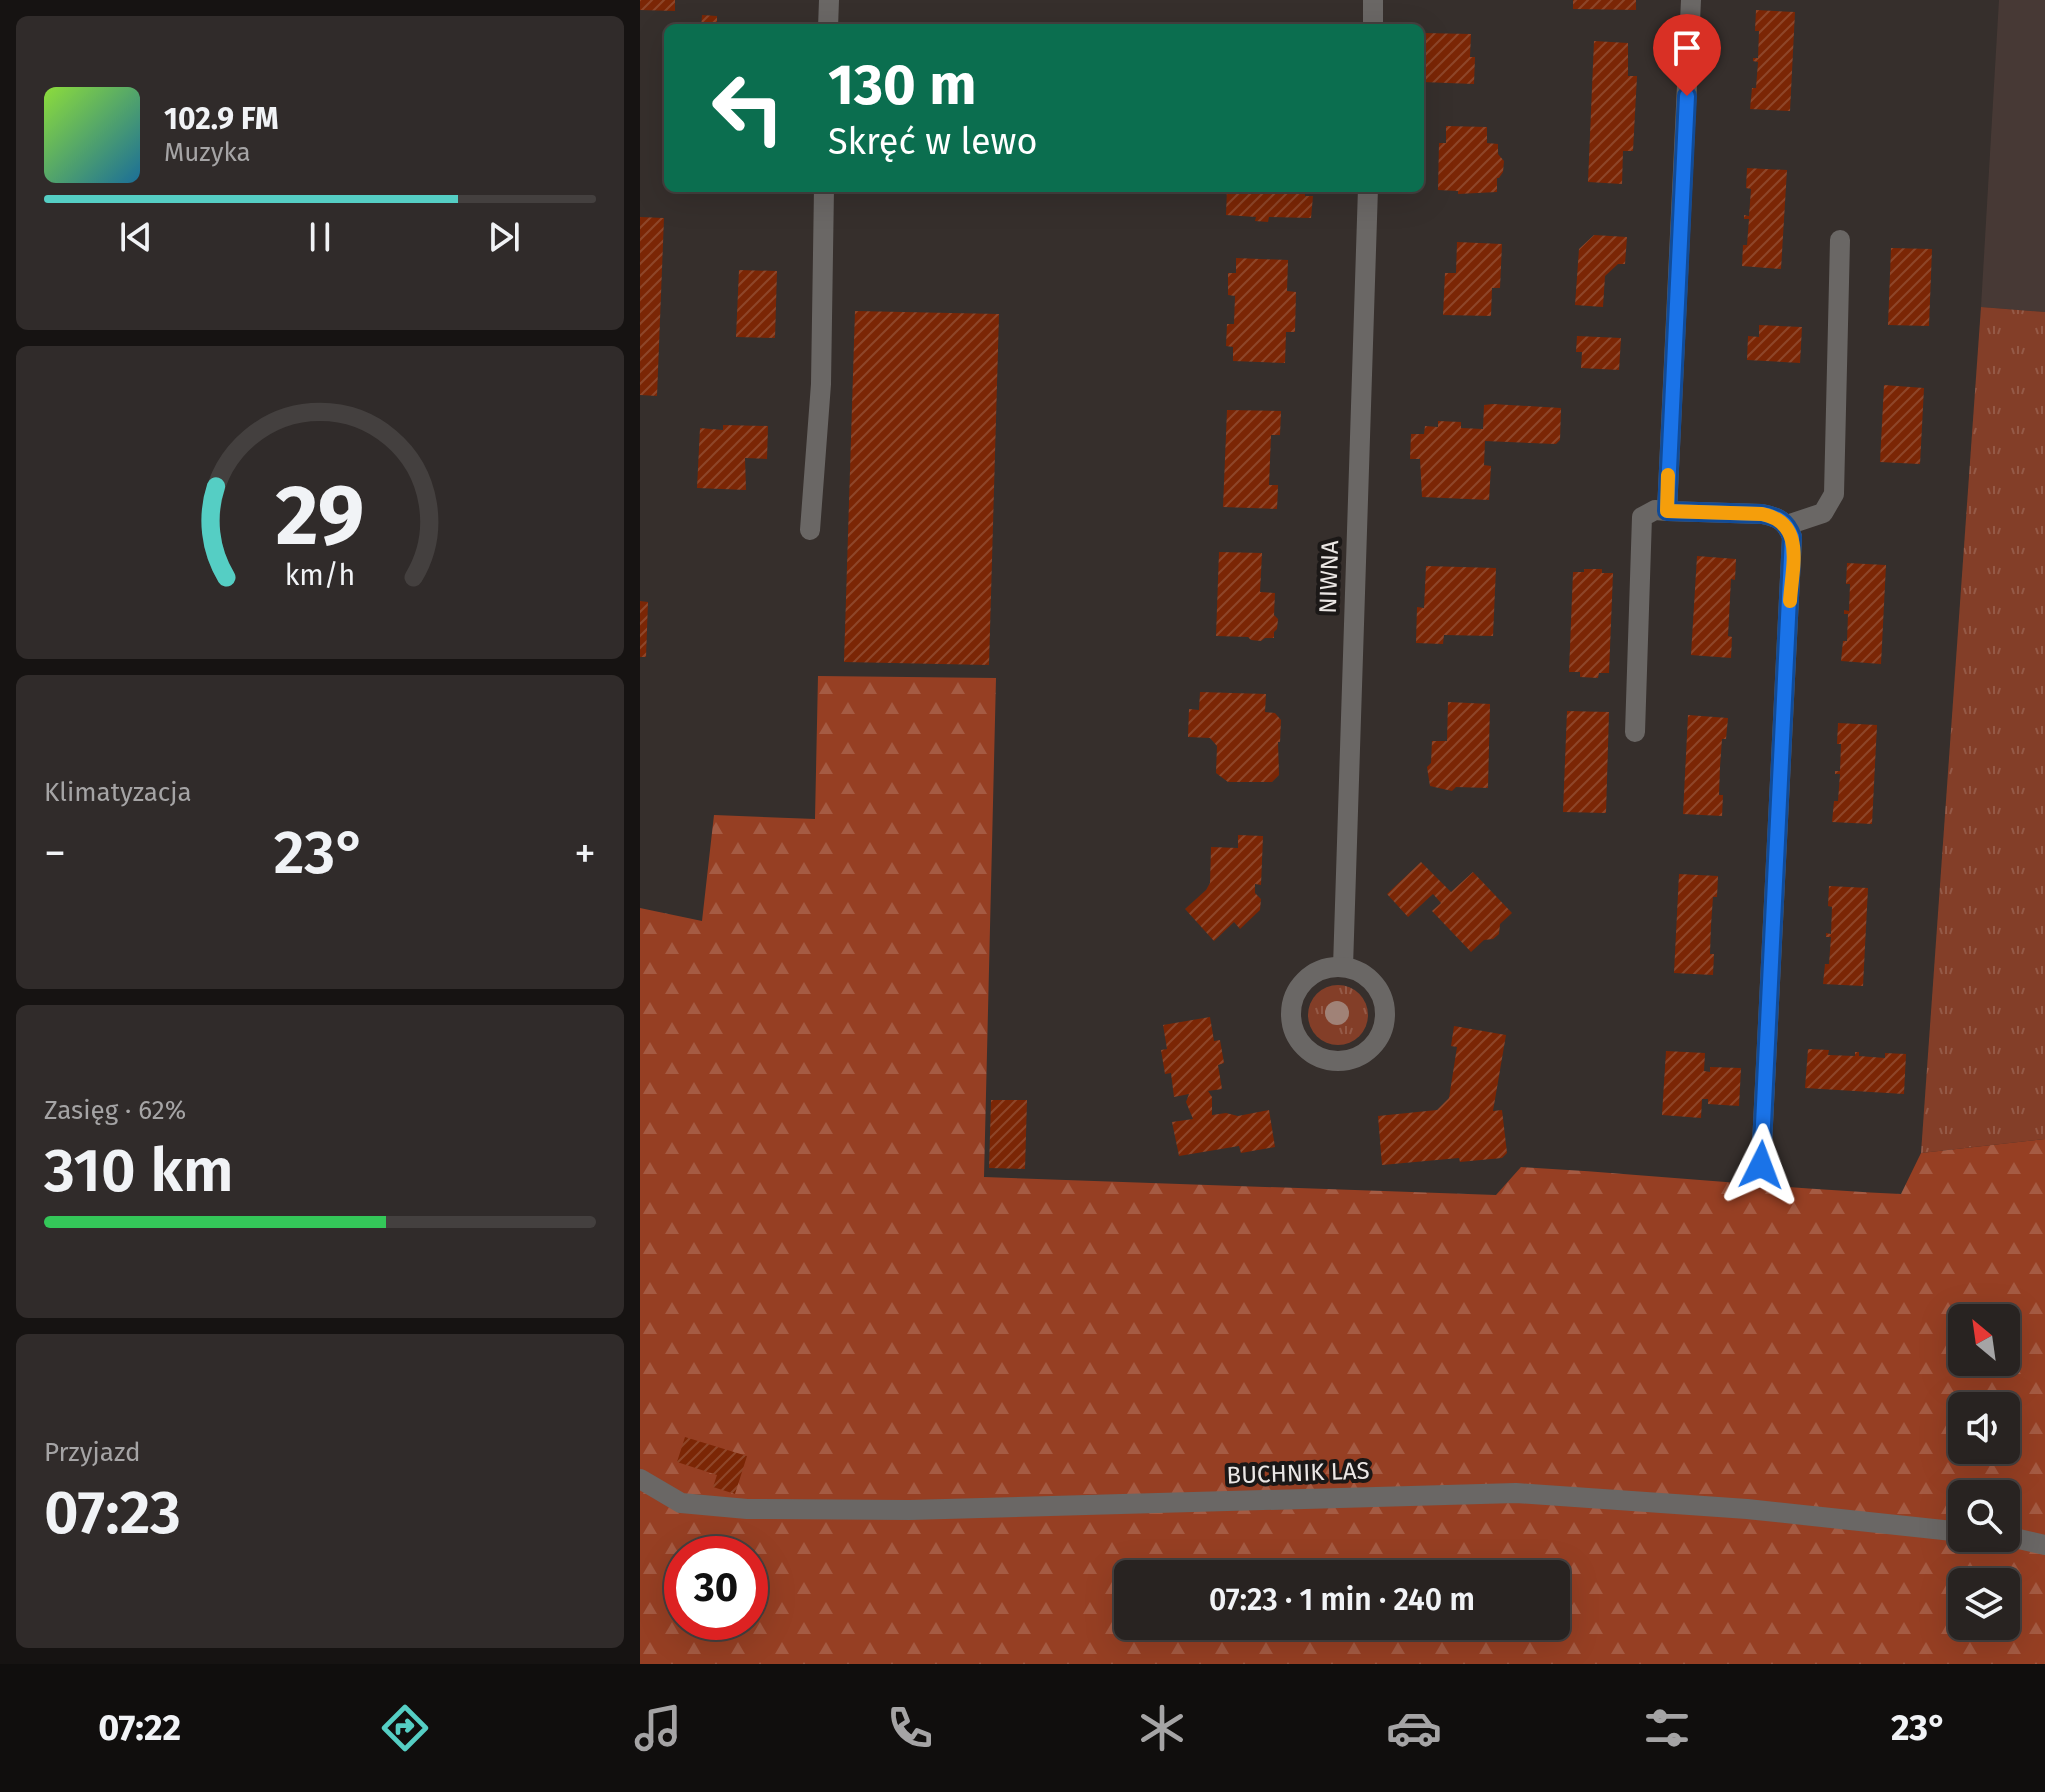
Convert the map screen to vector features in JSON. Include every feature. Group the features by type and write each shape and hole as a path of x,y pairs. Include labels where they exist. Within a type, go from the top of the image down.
{"street":[{"path":"828,24 829,0"},
{"path":"1373,0 1373,24"},
{"path":"1667,511 1691,0"},
{"path":"810,530 821,384 824,192"},
{"name":"NIWNA","path":"1343,967 1368,192"},
{"path":"1787,525 1823,513 1834,494 1840,240"},
{"path":"1635,732 1642,517 1655,510 1777,517 1787,525 1792,537 1793,560 1761,1165"},
{"path":"1343,967 1361,973 1376,986 1384,1004 1384,1024 1377,1042 1362,1055 1343,1062 1323,1060 1306,1050 1295,1034 1290,1015 1294,995 1306,979 1323,969 1343,967"},
{"name":"BUCHNIK LAS","path":"640,1479 681,1503 747,1509 909,1510 1516,1493 1747,1509 1948,1531"},
{"path":"2020,1539 2045,1545"}],"shaded area":[{"path":"1999,0 2045,0 2045,312 1981,307"}],"green space":[{"path":"1981,307 2045,312 2045,1139 1921,1153"},
{"path":"818,676 996,678 984,1177 1496,1195 1521,1167 1901,1194 1921,1153 2045,1139 2045,1664 640,1664 640,908 702,921 714,815 815,819"},
{"path":"1338,985 1349,987 1359,994 1366,1004 1366,1026 1359,1036 1349,1043 1338,1045 1327,1043 1317,1036 1310,1026 1308,1015 1310,1004 1317,994 1327,987"}],"building":[{"path":"640,0 675,0 675,11 640,10"},
{"path":"1573,0 1636,0 1636,10 1573,9"},
{"path":"1756,10 1795,12 1790,111 1750,109 1758,62 1753,61 1753,58 1758,58"},
{"path":"702,15 717,16 717,24 701,24"},
{"path":"1424,33 1471,34 1470,57 1475,57 1474,84 1424,82"},
{"path":"1594,41 1628,43 1628,76 1637,76 1633,151 1623,151 1622,184 1588,182"},
{"path":"1446,126 1487,127 1487,143 1498,144 1498,154 1504,161 1503,172 1497,178 1497,192 1458,194 1458,191 1438,190 1439,143 1446,143"},
{"path":"1747,168 1787,170 1781,269 1742,266 1749,219 1744,219 1744,215 1749,216 1751,189 1746,188"},
{"path":"1227,192 1305,192 1305,196 1313,196 1311,218 1269,217 1268,222 1255,221 1256,217 1226,215"},
{"path":"640,217 664,218 657,396 640,395"},
{"path":"1594,235 1627,237 1625,264 1618,264 1605,276 1603,307 1575,305 1579,249"},
{"path":"1457,242 1502,244 1500,288 1492,288 1491,316 1443,315 1445,273 1456,273"},
{"path":"1891,248 1932,249 1929,326 1888,325"},
{"path":"1236,258 1288,260 1287,291 1296,292 1295,332 1286,332 1285,363 1233,361 1233,347 1226,346 1227,324 1234,324 1235,296 1228,295 1228,273 1236,273"},
{"path":"739,270 777,271 775,338 736,337"},
{"path":"855,311 999,314 989,665 844,662"},
{"path":"1759,325 1802,327 1800,363 1747,360 1748,336 1759,337"},
{"path":"1577,336 1621,338 1619,370 1581,368 1582,352 1576,352"},
{"path":"1884,385 1924,388 1920,464 1880,462"},
{"path":"1484,405 1561,408 1560,440 1556,444 1485,441 1484,465 1491,466 1489,500 1422,497 1420,459 1410,459 1411,434 1424,434 1425,426 1438,427 1438,421 1461,422 1461,428 1483,429"},
{"path":"1227,410 1281,411 1280,435 1271,435 1269,485 1278,485 1277,509 1223,507"},
{"path":"723,425 768,426 767,459 745,458 746,490 697,488 700,428 723,430"},
{"path":"1219,552 1262,553 1260,592 1275,593 1274,615 1278,619 1274,638 1261,641 1248,637 1216,636"},
{"path":"1697,556 1736,559 1735,580 1731,579 1728,636 1732,637 1731,658 1691,655"},
{"path":"1847,563 1886,565 1881,664 1841,661 1843,641 1847,641 1848,614 1844,614 1844,610 1849,611"},
{"path":"1426,566 1496,568 1493,636 1444,635 1443,644 1416,643 1417,607 1424,608"},
{"path":"1584,569 1602,569 1602,573 1613,573 1609,673 1599,673 1598,678 1580,677 1580,672 1569,672 1573,572 1584,572"},
{"path":"640,601 648,602 646,657 640,657"},
{"path":"1200,692 1266,694 1265,712 1275,713 1281,720 1279,775 1272,782 1228,782 1216,773 1217,746 1210,738 1188,737 1189,709 1199,710"},
{"path":"1448,702 1490,704 1488,788 1456,787 1452,791 1430,786 1427,767 1431,763 1432,741 1447,741"},
{"path":"1567,711 1609,712 1606,813 1563,812"},
{"path":"1688,715 1728,718 1726,739 1722,739 1720,767 1722,816 1683,814"},
{"path":"1838,723 1877,725 1872,824 1832,822 1834,801 1838,801 1840,774 1835,774 1835,771 1840,771"},
{"path":"1238,835 1263,836 1261,885 1255,884 1255,893 1261,899 1260,910 1240,929 1234,922 1214,941 1185,909 1210,883 1211,847 1238,848"},
{"path":"1421,862 1451,892 1473,872 1512,913 1500,924 1499,934 1493,939 1484,940 1471,952 1432,911 1441,903 1433,894 1408,917 1387,894"},
{"path":"1679,874 1718,876 1711,925 1713,975 1674,973"},
{"path":"1829,886 1868,888 1863,986 1823,984 1825,964 1829,964 1831,937 1826,937 1826,933 1831,934"},
{"path":"1210,1017 1214,1041 1220,1040 1224,1063 1218,1065 1222,1089 1208,1091 1212,1097 1212,1115 1226,1113 1238,1116 1269,1110 1275,1147 1241,1153 1239,1146 1179,1156 1172,1122 1193,1119 1186,1102 1189,1094 1174,1097 1171,1073 1165,1074 1161,1050 1167,1049 1163,1025"},
{"path":"1454,1026 1506,1035 1493,1111 1502,1110 1507,1153 1502,1158 1460,1162 1459,1158 1382,1165 1378,1116 1437,1110 1449,1098 1457,1047 1451,1046"},
{"path":"1808,1049 1829,1050 1828,1055 1855,1056 1855,1052 1859,1052 1859,1056 1885,1058 1885,1053 1906,1054 1904,1094 1805,1088"},
{"path":"1666,1051 1705,1053 1704,1071 1710,1072 1710,1067 1741,1068 1739,1106 1708,1104 1708,1099 1702,1099 1701,1118 1662,1115"},
{"path":"991,1100 1027,1100 1025,1169 989,1168"},
{"path":"685,1437 747,1456 735,1494 713,1487 717,1475 677,1462"}],"slow traffic":[{"path":"1668,475 1667,511 1762,514 1777,517 1787,525 1792,537 1793,560 1790,601"}],"route":[{"path":"1687,96 1667,511 1777,517 1787,525 1792,537 1761,1165"}]}
